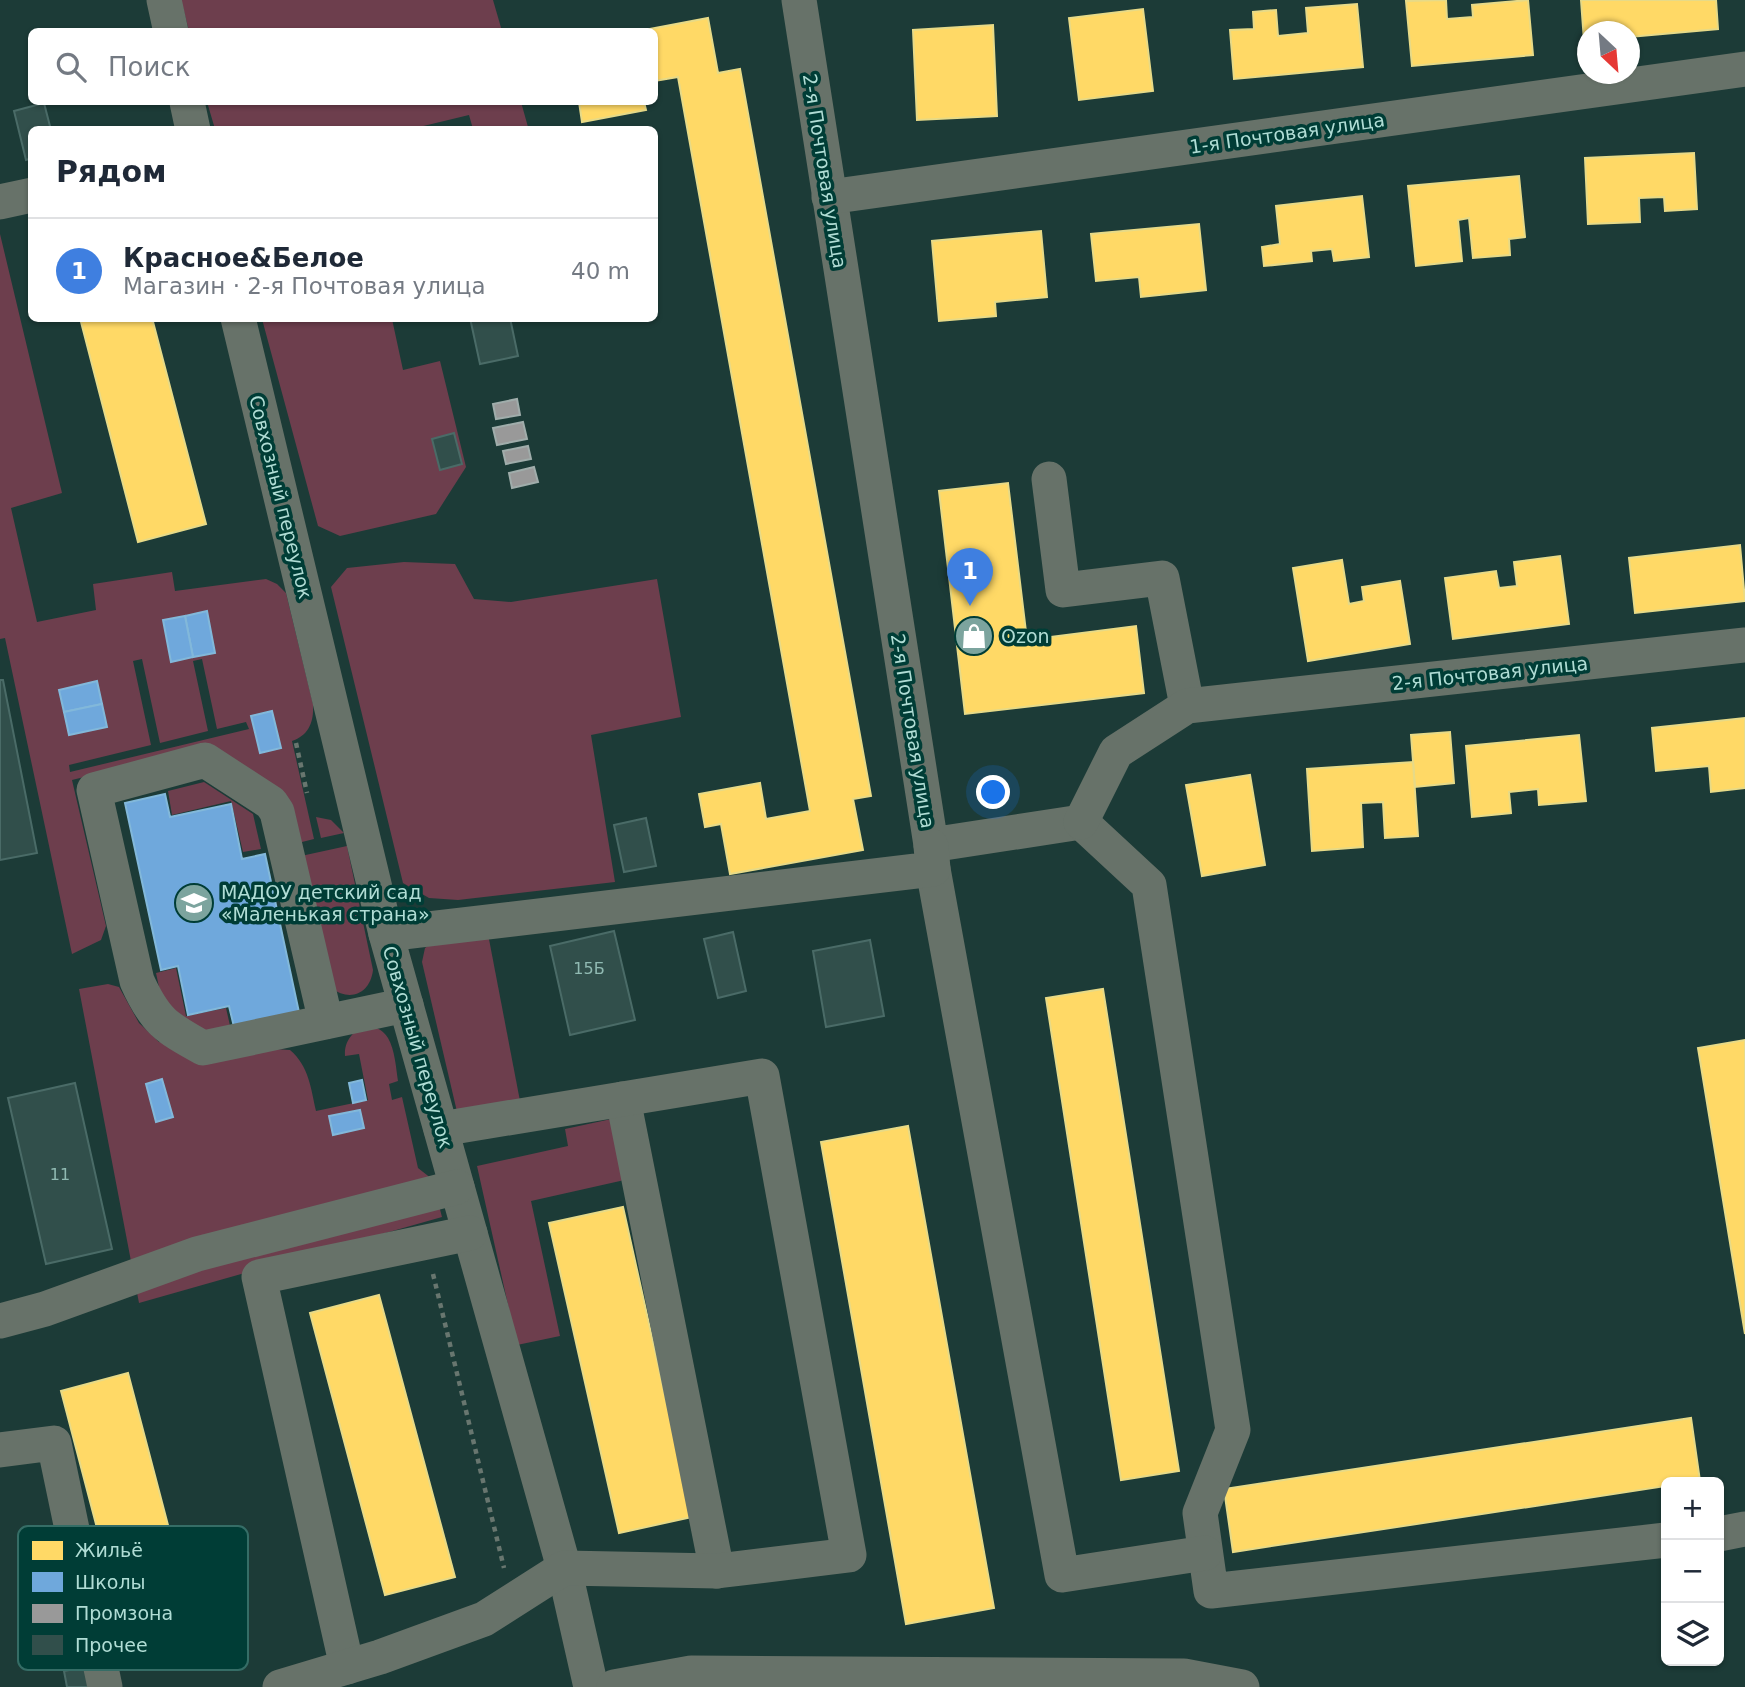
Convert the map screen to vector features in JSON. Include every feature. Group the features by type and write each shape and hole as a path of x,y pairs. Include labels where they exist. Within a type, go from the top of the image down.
{"street":[{"path":"164,0 170,28"},
{"name":"2-я Почтовая улица","path":"799,0 932,857 1081,822 1116,752 1187,706 1745,645"},
{"name":"1-я Почтовая улица","path":"829,197 1745,69"},
{"path":"188,105 192,126"},
{"path":"0,202 28,196"},
{"name":"Совхозный переулок","path":"239,322 386,934 564,1568 591,1687"},
{"path":"1049,479 1063,590 1162,578 1187,706"},
{"path":"326,1022 276,812 271,803 205,760 94,790 137,981 150,1009 164,1024 203,1048 326,1022 406,1005"},
{"path":"1081,822 1149,886 1233,1430 1200,1513 1211,1591 1661,1541"},
{"path":"386,934 932,857 1062,1575 1205,1553"},
{"path":"282,1687 484,1619 564,1568 718,1572 849,1555 762,1076 441,1129"},
{"path":"623,1099 718,1572"},
{"path":"0,1321 45,1309 197,1254 457,1187"},
{"path":"347,1667 259,1277 470,1233"},
{"path":"0,1450 54,1443 71,1526"},
{"path":"1724,1533 1745,1529"},
{"path":"614,1687 703,1674 1184,1676 1242,1687"}],"path":[{"path":"426,1242 512,1601"}],"shaded area":[{"path":"181,0 493,0 501,28 188,28"},
{"path":"208,105 522,105 528,126 472,126 469,115 423,126 214,126"},
{"path":"0,234 62,493 11,508 37,622 96,610 93,584 172,572 175,591 266,579 277,584 286,593 313,704 313,717 309,727 303,735 292,741 314,839 298,843 209,746 72,780 106,926 101,940 72,954 5,638 0,639","holes":["142,659 160,743 208,731 193,661 202,659 217,729 246,722 249,729 70,772 69,765 151,745 133,661","251,716 280,748 260,752"]},
{"path":"263,322 393,322 403,370 440,361 466,467 436,514 340,536 318,526"},
{"path":"404,562 455,564 474,599 511,602 657,579 681,717 591,735 615,882 458,900 429,898 403,883 331,587 347,568"},
{"path":"204,782 253,814 261,849 243,852 231,801 172,815 168,791"},
{"path":"316,817 331,820 344,833 321,838"},
{"path":"347,846 373,970 368,985 352,995 331,988 301,856"},
{"path":"488,934 520,1101 458,1116 422,962 425,948 437,939"},
{"path":"176,968 186,1016 226,1008 231,1030 210,1036 162,1001 156,973"},
{"path":"108,984 119,987 139,1023 159,1042 290,1050 305,1071 316,1111 368,1100 359,1054 345,1056 346,1047 349,1039 360,1029 375,1027 382,1031 388,1038 396,1065 398,1081 389,1084 392,1100 402,1097 418,1168 432,1179 442,1217 139,1303 79,989"},
{"path":"616,1118 629,1179 531,1201 560,1336 517,1345 477,1166 568,1146 565,1129"}],"building: Жильё":[{"path":"1446,0 1447,19 1473,17 1472,5 1528,0 1533,55 1412,66 1406,1"},
{"path":"1581,0 1716,0 1718,29 1640,36 1640,21 1583,21"},
{"path":"1357,4 1363,67 1234,79 1230,30 1254,29 1253,12 1276,10 1278,36 1308,33 1306,8"},
{"path":"1143,9 1153,91 1079,100 1069,18"},
{"path":"708,18 718,73 740,69 871,796 853,799 863,850 730,874 721,824 705,827 699,794 760,783 766,819 810,811 678,77 658,80 658,28 655,28"},
{"path":"993,25 997,116 917,120 913,30"},
{"path":"579,105 645,105 646,110 582,122"},
{"path":"1694,153 1697,209 1665,211 1664,197 1639,198 1640,222 1588,224 1585,158"},
{"path":"1519,176 1525,237 1509,239 1510,255 1473,258 1469,218 1458,220 1462,261 1416,266 1408,186"},
{"path":"1362,196 1369,257 1334,261 1332,249 1311,251 1312,261 1264,266 1262,247 1280,244 1276,206"},
{"path":"1199,224 1206,290 1141,297 1139,277 1096,281 1091,234"},
{"path":"1041,231 1047,297 995,302 996,316 939,321 932,241"},
{"path":"81,322 153,322 206,524 138,542"},
{"path":"1008,483 1027,640 1136,626 1144,693 965,714 939,491"},
{"path":"1740,545 1745,601 1635,613 1629,558"},
{"path":"1560,556 1569,624 1453,639 1445,578 1496,571 1499,588 1517,586 1514,562"},
{"path":"1342,560 1349,604 1364,601 1362,587 1400,581 1410,644 1308,661 1293,568"},
{"path":"1745,718 1745,788 1711,792 1709,766 1656,771 1652,728"},
{"path":"1450,732 1454,783 1415,787 1411,735"},
{"path":"1579,735 1586,801 1539,805 1538,789 1509,792 1511,813 1472,817 1466,746"},
{"path":"1413,762 1418,836 1385,838 1383,802 1361,803 1363,847 1312,851 1307,769"},
{"path":"1250,775 1265,865 1202,876 1186,785"},
{"path":"1103,989 1179,1471 1121,1480 1046,998"},
{"path":"1745,1040 1745,1334 1698,1048"},
{"path":"908,1126 994,1608 906,1624 821,1142"},
{"path":"623,1207 692,1517 619,1533 549,1223"},
{"path":"379,1295 455,1577 385,1595 310,1313"},
{"path":"128,1373 168,1526 96,1526 61,1391"},
{"path":"1691,1418 1699,1477 1661,1477 1661,1487 1233,1552 1224,1489"}],"building: Школы":[{"path":"207,611 215,653 193,657 185,616"},
{"path":"185,616 193,657 171,662 163,620"},
{"path":"97,681 102,704 64,712 59,690"},
{"path":"102,704 107,727 69,735 64,712"},
{"path":"272,711 281,748 260,753 251,716"},
{"path":"165,794 170,817 231,804 242,859 265,854 300,1017 235,1031 229,1006 188,1015 178,966 161,970 125,803"},
{"path":"162,1079 173,1117 156,1122 146,1084"},
{"path":"362,1080 366,1100 353,1103 349,1083"},
{"path":"360,1110 364,1128 333,1135 329,1116"}],"building: Промзона":[{"path":"517,399 520,415 496,419 493,404"},
{"path":"523,422 527,439 497,445 493,428"},
{"path":"528,446 531,459 506,464 503,451"},
{"path":"534,467 538,482 512,488 509,473"}],"building: Прочее":[{"path":"45,105 50,126 28,126 26,160 14,111"},
{"path":"471,322 511,322 518,356 480,364"},
{"path":"454,433 462,464 440,470 432,439"},
{"path":"0,680 3,680 37,853 0,860"},
{"path":"646,818 656,866 624,872 614,825"},
{"path":"614,931 635,1020 570,1035 550,946"},
{"path":"733,932 746,991 718,998 704,939"},
{"path":"870,940 884,1016 826,1027 813,951"},
{"path":"75,1083 112,1249 46,1264 8,1098"},
{"path":"97,1670 100,1687 67,1687 64,1671"}],"place":[{"name":"Красное&Белое","path":"970,606"},
{"name":"Ozon","path":"974,636"},
{"name":"МАДОУ детский сад «Маленькая страна»","path":"194,903"}]}
